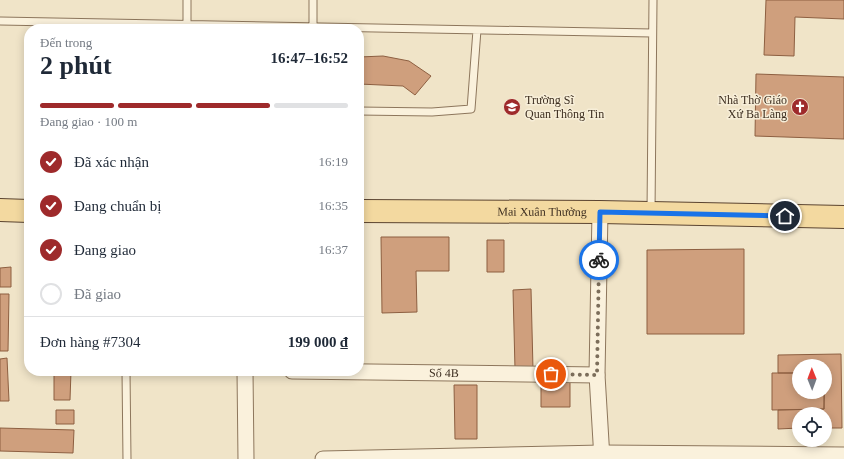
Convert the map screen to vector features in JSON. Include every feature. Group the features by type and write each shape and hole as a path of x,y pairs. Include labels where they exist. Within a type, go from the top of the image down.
{"main road":[{"path":"0,210 24,211"},
{"name":"Mai Xuân Thưởng","path":"364,211 600,212 844,217"}],"street":[{"path":"600,212 597,375 602,456"},
{"name":"Số 4B","path":"364,372 597,375"},
{"path":"245,376 246,459"},
{"path":"323,459 844,455"}],"lane":[{"path":"0,21 187,24 187,0"},
{"path":"313,0 313,24"},
{"path":"651,213 653,0"},
{"path":"364,28 652,33"},
{"path":"364,111 432,112 471,109 478,30"},
{"path":"126,376 127,459"}],"building":[{"path":"766,0 844,0 844,19 795,17 794,56 764,55"},
{"path":"383,56 409,61 431,76 415,95 403,86 364,84 364,57"},
{"name":"Nhà Thờ Giáo Xứ Ba Làng","path":"756,74 844,77 844,139 755,136"},
{"path":"381,237 449,237 449,271 416,271 417,312 382,313"},
{"path":"487,240 504,240 504,272 487,272"},
{"path":"744,249 744,334 647,334 647,250"},
{"path":"11,267 11,287 0,287 0,268"},
{"path":"531,289 533,369 515,369 513,290"},
{"path":"0,294 9,294 8,351 0,351"},
{"path":"841,354 842,428 832,428 832,407 824,407 824,399 832,399 832,359 792,359 792,373 778,373 778,355"},
{"path":"7,358 9,401 0,401 0,359"},
{"path":"772,373 792,373 792,399 824,399 824,407 792,407 792,410 772,410"},
{"path":"54,376 71,376 70,400 54,400"},
{"path":"570,382 570,407 541,407 541,383"},
{"path":"454,385 477,385 477,439 455,439"},
{"path":"56,410 74,410 74,424 56,424"},
{"path":"778,410 792,410 792,428 778,429"},
{"path":"0,428 74,430 73,453 0,451"}],"way so far":[{"path":"551,374 597,375 599,260"}],"place":[{"name":"Trường Sĩ Quan Thông Tin","path":"512,107"},
{"name":"Nhà Thờ Giáo Xứ Ba Làng","path":"800,107"}],"route":[{"path":"599,260 600,212 785,216"}]}
